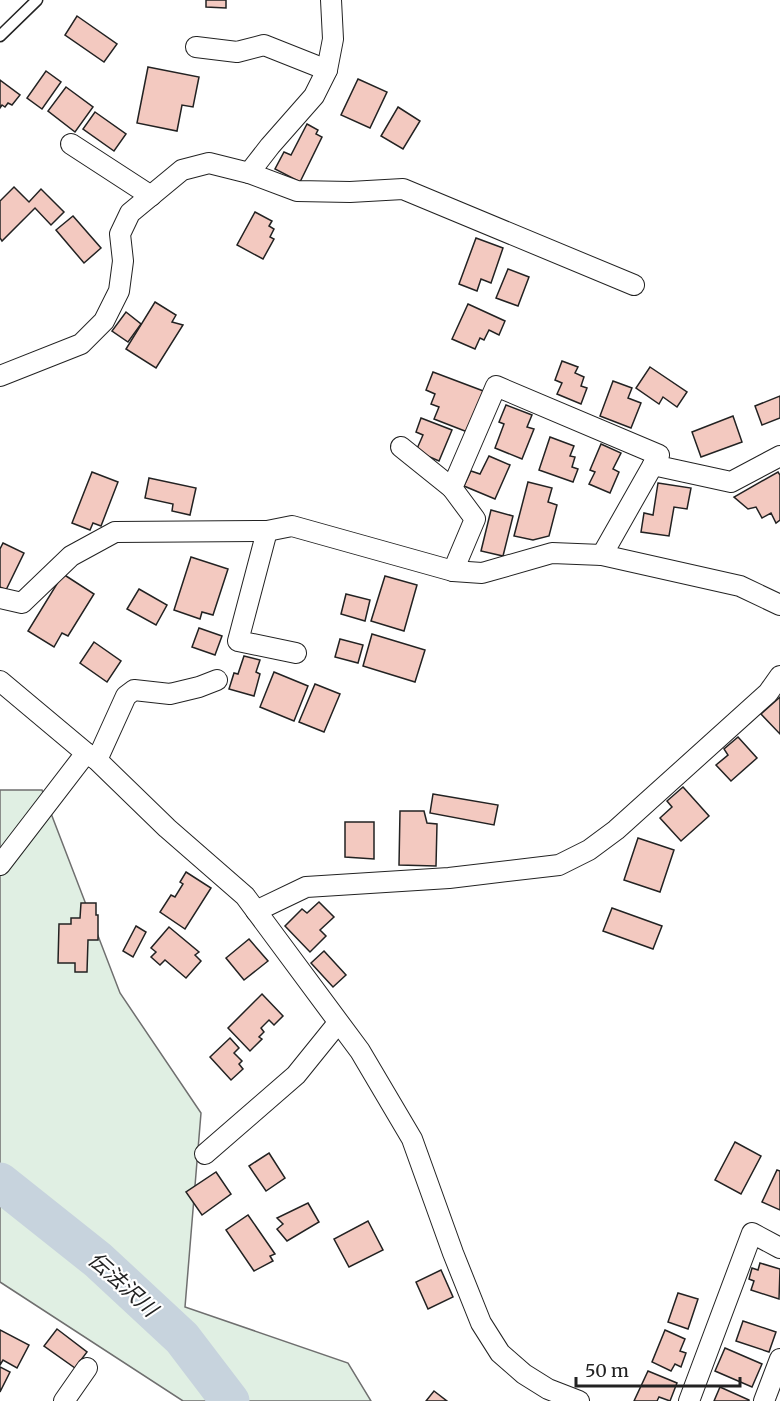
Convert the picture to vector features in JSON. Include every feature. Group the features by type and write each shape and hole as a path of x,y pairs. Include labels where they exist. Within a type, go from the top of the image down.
{"street":[{"path":"249,173 314,96 327,70 333,39 331,0"},
{"path":"196,47 237,52 264,45 327,70"},
{"path":"71,144 151,196"},
{"path":"0,376 81,344 104,321 119,291 123,261 120,234 130,213 182,170 209,162 297,190 350,192 403,189 634,285"},
{"path":"452,488 496,386 659,455 602,555"},
{"path":"401,447 452,488 475,519 453,571"},
{"path":"653,465 730,483 780,456"},
{"path":"0,598 22,603 70,556 114,532 267,531 292,526 453,571 482,573 552,553 602,555 740,586 780,605"},
{"path":"267,531 238,641 297,653"},
{"path":"256,911 306,887 448,878 560,865 590,849 616,830 768,693 780,676"},
{"path":"0,865 91,756 126,696 134,690 170,694 200,687 217,680"},
{"path":"0,681 91,756 167,828 245,896 360,1051 412,1139 481,1323 500,1353 543,1395 579,1401"},
{"path":"205,1154 296,1075 338,1023"},
{"path":"689,1401 752,1233 780,1248"},
{"path":"764,1401 780,1359"},
{"path":"64,1401 87,1368"}],"lane":[{"path":"0,36 37,0"}],"green space":[{"path":"0,790 42,790 120,993 201,1113 185,1307 348,1363 371,1401 183,1401 0,1282"}],"building":[{"path":"206,0 226,0 226,8 206,7"},
{"path":"77,16 117,44 104,62 65,35"},
{"path":"148,67 199,77 193,107 182,105 177,131 137,123"},
{"path":"46,71 61,82 42,109 27,98"},
{"path":"358,79 387,92 370,128 341,115"},
{"path":"0,80 20,95 12,105 8,103 5,107 2,105 0,108"},
{"path":"66,87 93,107 75,132 48,111"},
{"path":"398,107 420,121 403,149 381,136"},
{"path":"95,112 126,134 114,151 83,129"},
{"path":"307,124 318,130 316,134 322,137 300,182 275,169 284,152 291,155"},
{"path":"14,187 29,202 41,189 64,212 51,225 35,208 2,241 0,238 0,201"},
{"path":"255,212 272,221 269,226 274,229 270,237 274,239 263,259 237,245"},
{"path":"73,216 101,248 84,263 56,230"},
{"path":"476,238 503,248 491,283 481,279 477,291 459,284"},
{"path":"508,269 529,277 518,306 496,298"},
{"path":"155,302 176,315 172,322 183,325 156,368 126,349"},
{"path":"468,304 505,321 499,335 489,330 484,340 480,338 475,349 452,339"},
{"path":"126,312 141,324 128,342 112,331"},
{"path":"562,361 578,367 575,373 584,377 581,386 587,388 581,404 557,394 562,383 555,380"},
{"path":"650,367 687,392 677,407 663,397 659,404 636,388"},
{"path":"433,372 486,392 470,433 434,419 439,407 431,404 435,394 426,390"},
{"path":"613,381 632,388 628,398 641,403 631,428 600,416"},
{"path":"780,396 780,418 762,425 755,406"},
{"path":"506,405 532,415 527,427 534,429 522,459 495,448 504,424 499,422"},
{"path":"733,416 742,442 701,457 692,432"},
{"path":"421,418 452,430 439,461 416,451 423,435 416,432"},
{"path":"550,437 574,446 570,456 575,457 572,467 578,469 573,482 539,470"},
{"path":"601,444 621,453 613,469 619,472 610,493 589,484 595,472 590,470"},
{"path":"489,456 510,465 495,499 464,486 471,471 480,474"},
{"path":"92,472 118,482 101,526 93,523 90,530 72,523"},
{"path":"778,472 780,475 780,520 776,523 771,513 762,518 756,507 748,509 734,497"},
{"path":"149,478 196,488 190,515 172,511 173,504 145,498"},
{"path":"528,482 552,488 548,502 557,505 549,536 533,540 514,536"},
{"path":"658,483 691,488 687,509 674,507 669,536 641,532 644,513 653,515"},
{"path":"491,510 513,516 503,556 481,551"},
{"path":"3,543 24,553 6,590 0,587 0,549"},
{"path":"191,557 228,569 213,615 202,612 200,619 174,610"},
{"path":"63,574 94,594 68,636 62,633 54,647 28,631"},
{"path":"385,576 417,585 404,631 371,621"},
{"path":"139,589 167,605 156,625 127,609"},
{"path":"346,594 370,600 365,621 341,614"},
{"path":"199,628 222,636 215,655 192,647"},
{"path":"372,634 425,650 415,682 363,666"},
{"path":"340,639 363,645 358,663 335,657"},
{"path":"94,642 121,661 107,682 80,663"},
{"path":"244,656 260,660 256,672 260,674 254,696 229,689 234,673 238,674"},
{"path":"274,672 308,686 294,721 260,707"},
{"path":"315,684 340,694 324,732 299,722"},
{"path":"780,697 780,734 761,714"},
{"path":"738,737 757,758 731,781 716,765 728,755 724,749"},
{"path":"683,787 709,816 681,841 660,818 672,807 667,801"},
{"path":"433,794 498,805 494,825 430,813"},
{"path":"400,811 424,811 427,823 437,824 436,866 399,865"},
{"path":"345,822 374,822 374,859 345,857"},
{"path":"638,838 674,850 660,892 624,880"},
{"path":"186,872 211,888 185,929 160,912 171,895 175,897 183,884 180,882"},
{"path":"319,902 334,917 320,930 326,936 310,952 285,926 302,909 307,913"},
{"path":"81,903 96,903 98,940 88,940 87,972 75,972 75,963 58,963 59,924 71,924 71,918 80,918"},
{"path":"612,908 662,926 653,949 603,931"},
{"path":"136,926 146,932 133,957 123,951"},
{"path":"169,927 199,952 195,955 201,961 186,978 165,960 160,965 151,957 156,952 151,948"},
{"path":"249,939 268,961 244,980 226,958"},
{"path":"324,951 346,975 333,987 311,963"},
{"path":"262,994 283,1016 274,1025 269,1020 261,1028 264,1032 259,1037 262,1039 250,1051 228,1028"},
{"path":"230,1038 239,1048 234,1053 242,1061 239,1064 243,1069 231,1080 210,1057"},
{"path":"735,1142 761,1156 741,1194 715,1180"},
{"path":"269,1153 285,1178 266,1191 249,1166"},
{"path":"777,1170 780,1171 780,1210 762,1202"},
{"path":"216,1172 231,1194 202,1215 186,1192"},
{"path":"308,1203 319,1222 287,1241 277,1229 283,1224 277,1218"},
{"path":"248,1215 275,1254 270,1256 273,1261 254,1271 226,1230"},
{"path":"368,1221 383,1250 349,1267 334,1239"},
{"path":"760,1263 780,1269 779,1299 751,1290 754,1281 749,1279 752,1268 758,1270"},
{"path":"441,1270 453,1297 428,1309 416,1282"},
{"path":"678,1293 698,1299 688,1329 668,1322"},
{"path":"743,1321 776,1332 769,1352 736,1341"},
{"path":"57,1329 87,1352 75,1368 44,1346"},
{"path":"0,1330 29,1345 17,1368 3,1360 0,1365"},
{"path":"665,1330 685,1339 680,1351 686,1353 681,1367 675,1364 671,1371 652,1362"},
{"path":"725,1348 762,1364 752,1387 715,1371"},
{"path":"0,1367 10,1372 0,1392"},
{"path":"648,1371 677,1383 670,1401 659,1397 657,1401 634,1401"},
{"path":"720,1387 749,1400 749,1401 714,1401"},
{"path":"434,1391 447,1401 426,1401"}],"waterway":[{"name":"伝法沢川","path":"0,1182 98,1260 182,1338 230,1401"}]}
